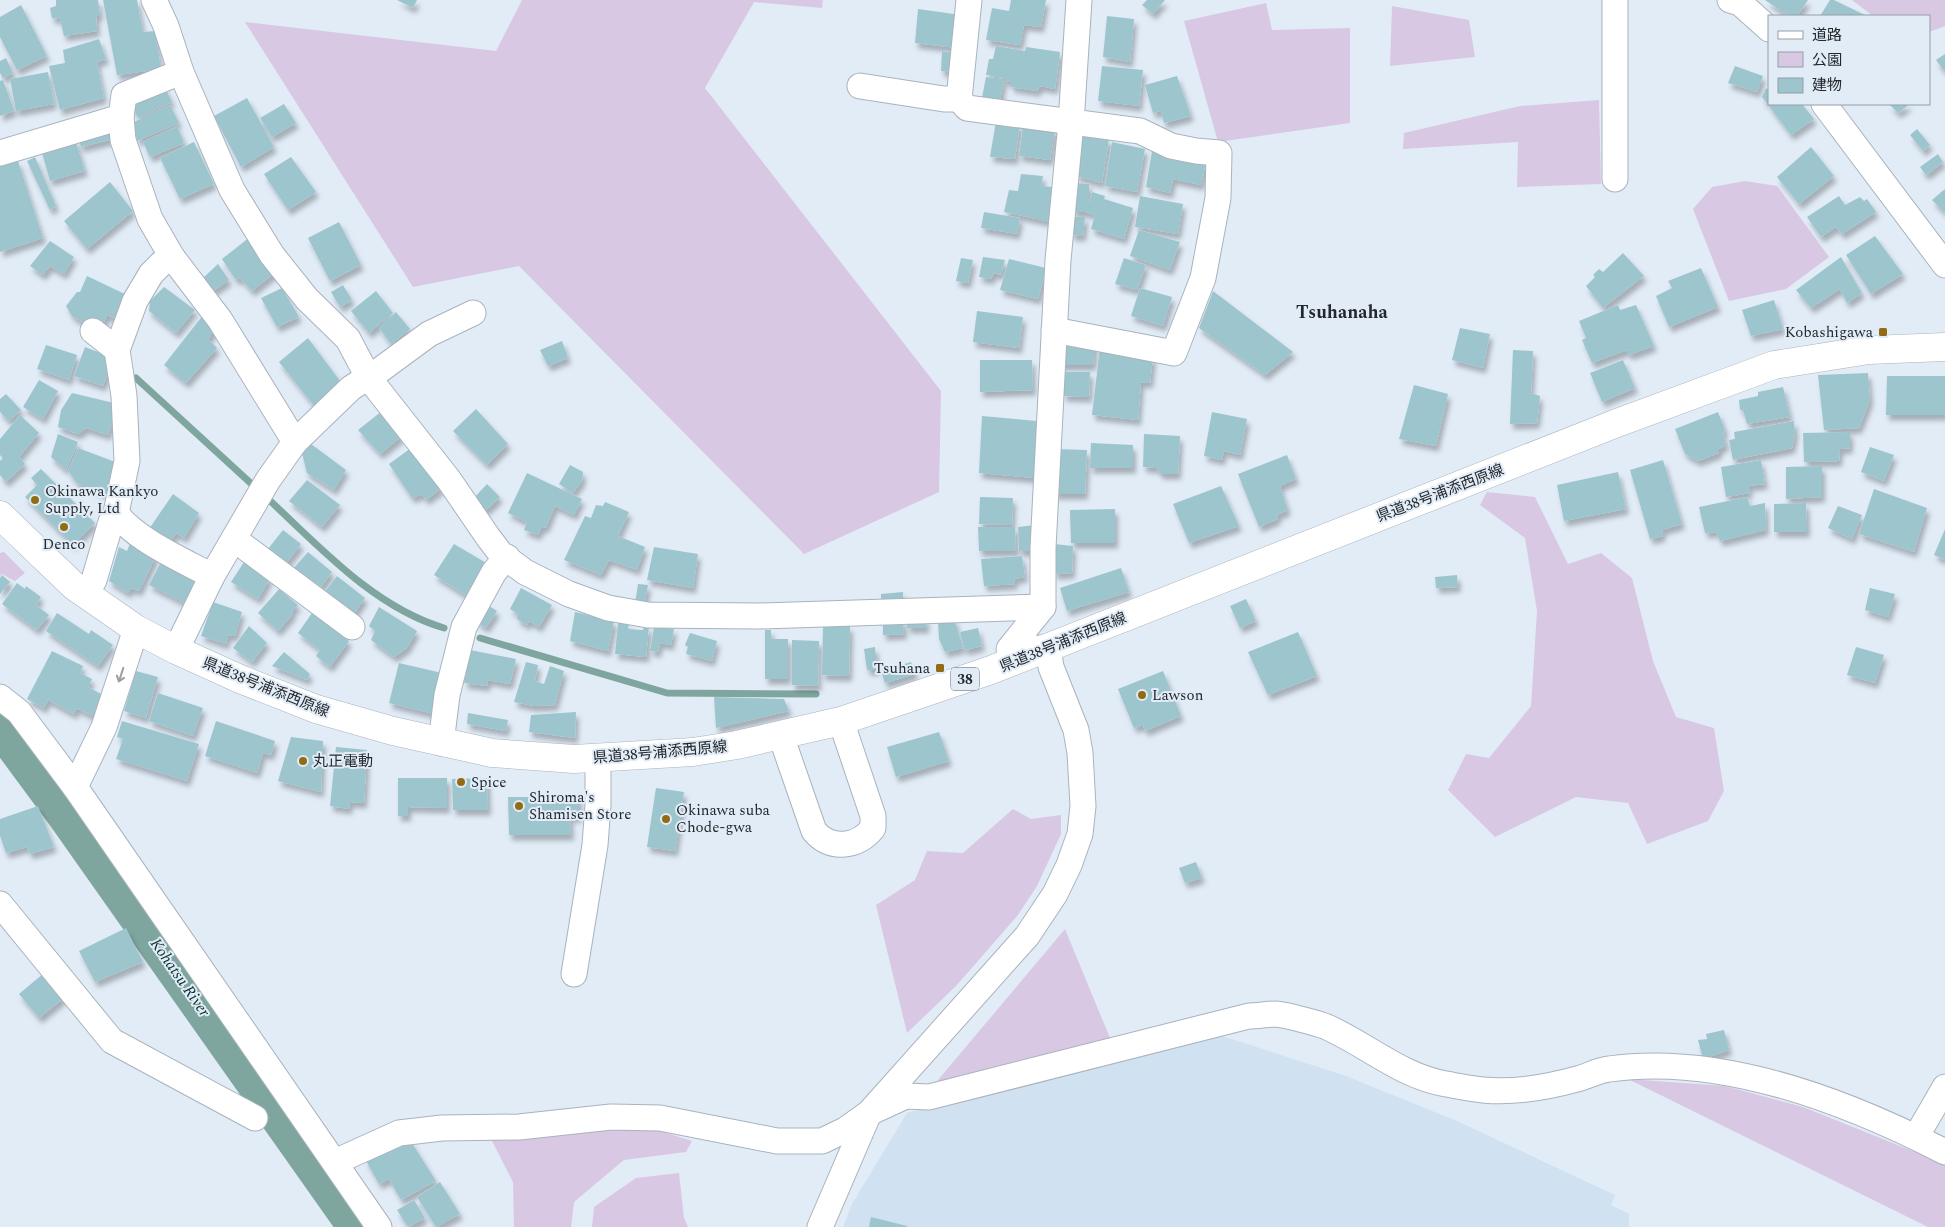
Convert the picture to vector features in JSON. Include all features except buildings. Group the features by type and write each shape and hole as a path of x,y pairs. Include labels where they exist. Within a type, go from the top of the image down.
{"main road":[{"name":"県道38号浦添西原線","path":"1,519 74,586 136,629 176,650 240,679 316,709 441,743 492,753 574,759 693,752 781,736 841,721 991,670 1617,423 1774,365 1869,350 1945,346"}],"street":[{"path":"154,0 166,26 181,72 232,190 267,246 307,299 348,339 368,377 449,480 501,554 525,572 569,594 608,608 648,615 775,616 1043,607"},
{"path":"969,0 959,99 967,108 1140,131 1171,146 1219,153 1218,198 1203,278 1174,353 1054,330"},
{"path":"820,1227 869,1113 1027,936 1055,894 1069,865 1080,834 1083,806 1080,753 1076,730 1051,667 1048,648 1009,649 1043,607 1043,548 1058,260 1080,0"},
{"path":"1615,0 1615,179"},
{"path":"1737,1 1768,28"},
{"path":"181,72 124,95 122,117 124,140 150,219 172,257 220,320 294,442"},
{"path":"860,86 944,99 959,99"},
{"path":"1825,105 1945,265"},
{"path":"0,153 122,117"},
{"path":"86,594 94,580 111,522 116,514 127,461 124,396 117,350 135,302 151,274 172,257"},
{"path":"176,650 212,576 261,492 294,442 351,388 429,334 473,313"},
{"path":"93,331 117,350"},
{"path":"116,514 124,525 169,553 212,576"},
{"path":"234,539 352,628"},
{"path":"441,743 447,694 464,628 494,572 507,558"},
{"path":"75,787 104,727 136,629"},
{"path":"0,697 19,712 75,787 380,1227"},
{"path":"781,736 814,831 822,840 835,844 852,844 866,836 873,828 873,816 841,721"},
{"path":"574,974 595,845 598,805 598,758"},
{"path":"0,904 112,1041 255,1118"},
{"path":"335,1162 399,1133 442,1128 519,1127 612,1118 660,1118 777,1141 822,1141 845,1130 869,1113 906,1096 929,1097 1249,1016 1277,1014 1326,1027 1390,1064 1434,1082 1483,1090 1515,1090 1577,1080 1607,1069 1643,1066 1702,1069 1794,1090 1856,1111 1945,1152"},
{"path":"1916,1137 1945,1087"}],"shaded area":[{"path":"1219,1035 1346,1076 1457,1121 1615,1195 1611,1205 1629,1214 1629,1227 843,1227 852,1204 907,1113 994,1086"}],"green space":[{"path":"522,0 823,0 822,8 754,2 705,88 941,391 939,492 804,554 519,266 413,287 245,22 496,51"},
{"path":"1852,0 1945,0 1945,26 1930,32 1930,15 1872,15"},
{"path":"1266,3 1272,30 1350,28 1350,123 1218,142 1184,21"},
{"path":"1392,6 1469,20 1475,57 1390,66"},
{"path":"1599,100 1601,184 1517,187 1518,142 1403,149 1404,133 1520,106"},
{"path":"1745,181 1777,186 1829,257 1786,289 1729,301 1693,209 1712,187"},
{"path":"1487,492 1535,497 1568,564 1601,553 1632,578 1653,661 1676,717 1714,728 1724,791 1708,821 1647,844 1628,803 1576,797 1495,837 1448,790 1466,754 1489,758 1531,706 1537,611 1525,538 1480,505"},
{"path":"4,552 25,573 15,581 2,574 0,576 0,553"},
{"path":"1013,809 1031,819 1061,815 1061,834 1037,886 1018,915 956,986 907,1033 876,905 915,880 927,851 963,853"},
{"path":"1065,929 1110,1038 933,1086"},
{"path":"1628,1079 1725,1086 1803,1107 1945,1164 1945,1227 1928,1227"},
{"path":"644,1126 692,1141 686,1152 624,1160 574,1202 571,1227 514,1227 513,1182 491,1139"},
{"path":"679,1173 684,1218 688,1227 592,1227 594,1207 636,1178"}],"waterway":[{"path":"136,378 257,489"},
{"path":"265,496 326,554 370,590 418,618 444,628"},
{"path":"480,638 667,693 816,694"},
{"name":"Kohatsu River","path":"0,729 8,735 67,815 358,1227"}],"place":[{"name":"Kobashigawa","path":"1883,332"},
{"name":"Okinawa Kankyo Supply, Ltd","path":"35,500"},
{"name":"Denco","path":"64,527"},
{"name":"Tsuhana","path":"940,668"},
{"name":"Lawson","path":"1142,695"},
{"name":"丸正電動","path":"303,761"},
{"name":"Spice","path":"461,782"},
{"name":"Shiroma's Shamisen Store","path":"519,806"},
{"name":"Okinawa suba Chode-gwa","path":"666,819"}],"district":[{"name":"Tsuhanaha","path":"1342,312"}]}
